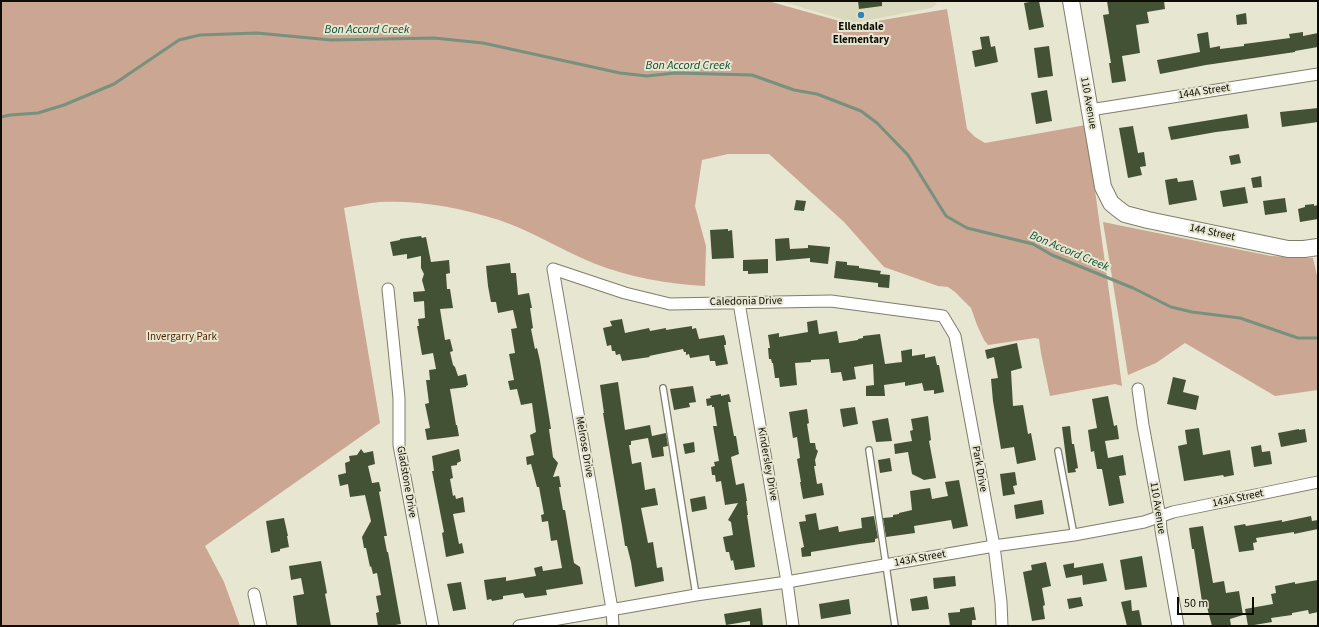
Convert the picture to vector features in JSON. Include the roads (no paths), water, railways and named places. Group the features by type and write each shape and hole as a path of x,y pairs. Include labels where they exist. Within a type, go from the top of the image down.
{"street":[{"name":"110 Avenue","path":"1071,1 1103,187 1110,202"},
{"name":"144A Street","path":"1090,110 1318,74"},
{"name":"144 Street","path":"1110,202 1126,214 1148,220 1288,249 1318,247"},
{"name":"Caledonia Drive","path":"553,269 625,293 670,304 831,301 943,316"},
{"name":"Melrose Drive","path":"553,269 612,609 613,626"},
{"name":"Gladstone Drive","path":"388,289 399,398 398,445 432,626"},
{"name":"Kindersley Drive","path":"739,303 787,582 793,626"},
{"name":"Park Drive","path":"943,316 955,336 994,546 1001,602 1002,626"},
{"name":"110 Avenue","path":"1138,389 1160,517 1160,530 1178,626"},
{"name":"143A Street","path":"519,626 696,595 787,582 886,564 1144,522 1173,512 1318,482"},
{"path":"254,594 261,626"}],"lane":[{"path":"663,388 696,595"},
{"path":"869,450 895,626"},
{"path":"1058,451 1074,534"}],"waterway":[{"name":"Bon Accord Creek","path":"1,117 38,113 64,105 114,84 179,40 200,35 257,33 331,40 434,38 483,43 620,73 647,76 675,73 752,75 794,90 817,94 861,111 877,123 908,155 946,216 967,228 1033,244 1052,255 1133,288 1171,307 1192,312 1240,318 1298,338 1318,338"}],"place":[{"name":"Ellendale Elementary","path":"861,15"}],"park label":[{"name":"Invergarry Park","path":"182,338"}]}
